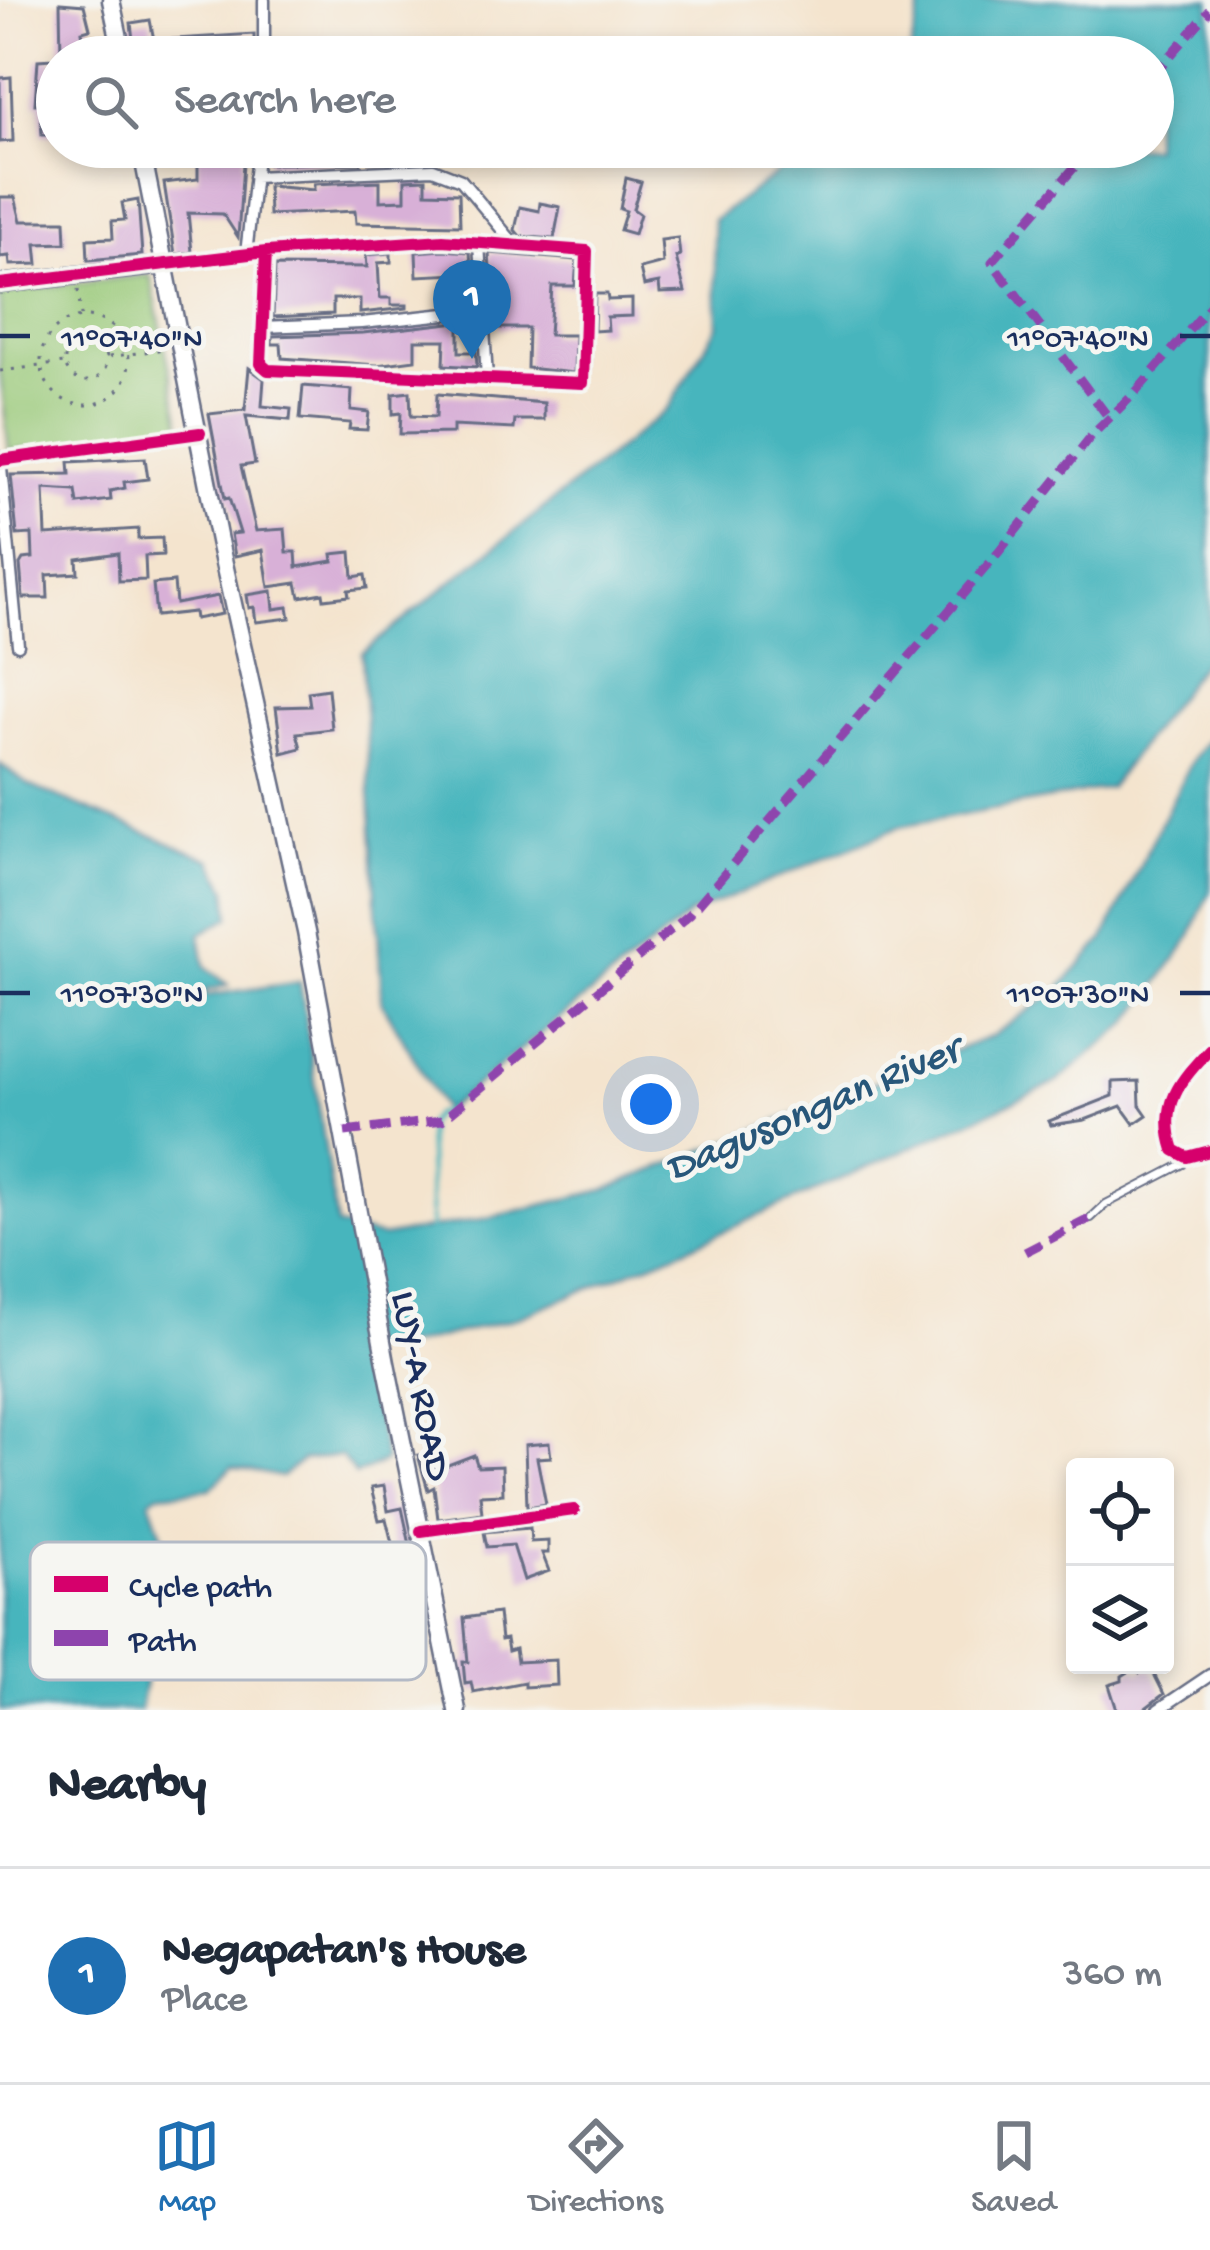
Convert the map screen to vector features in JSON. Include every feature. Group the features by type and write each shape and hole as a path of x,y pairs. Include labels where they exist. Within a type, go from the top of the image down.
{"main road":[{"path":"111,0 119,36"},
{"name":"LUY-A ROAD","path":"144,168 219,541 310,955 423,1542"},
{"path":"0,284 164,265"},
{"name":"LUY-A ROAD","path":"426,1557 457,1710"}],"street":[{"path":"264,0 264,36"},
{"path":"246,254 255,168"},
{"path":"254,177 433,169 461,180 515,245"},
{"path":"164,265 266,252 443,240 586,251 583,382 268,370 261,364 266,252"},
{"path":"479,243 487,379"},
{"path":"263,327 362,323 483,310"},
{"path":"18,645 0,458 200,434"},
{"path":"1210,1049 1172,1094 1169,1135 1174,1150 1187,1157 1210,1151"},
{"path":"421,1532 574,1510"},
{"path":"1158,1710 1210,1675"}],"lane":[{"path":"1091,1218 1106,1204 1183,1164 1187,1157"}],"path":[{"path":"77,276 81,316"},
{"path":"81,316 113,326 130,354 129,372 121,388 91,405 73,404 57,396 40,366 46,338 81,316"},
{"path":"64,363 70,345 88,339 97,342 107,358"},
{"path":"107,358 182,346"},
{"path":"64,363 74,379 83,382 101,375 107,358"},
{"path":"0,370 64,363"}],"green space":[{"path":"150,275 182,427 9,451 0,372 0,292"}],"water":[{"path":"922,0 1210,0 1210,653 1109,788 899,827 690,914 444,1111 382,1002 362,653 668,409 718,325 713,220 784,168 1174,168 1174,36 914,36"},
{"path":"1210,737 1210,892 1189,940 1129,1023 1057,1082 671,1255 513,1319 407,1346 395,1343 368,1348 366,1359 385,1461 355,1475 341,1456 303,1460 281,1477 232,1467 210,1489 158,1494 150,1500 163,1537 150,1542 30,1542 30,1680 145,1680 140,1710 0,1710 0,764 28,785 212,860 227,889 230,917 200,934 205,966 228,985 204,991 203,996 300,982 337,1226 382,1237 604,1190 992,1036 1058,990 1104,939 1193,758"}],"building":[{"path":"60,3 84,5 90,29 82,31 83,36 61,36"},
{"path":"150,20 153,36 133,36 131,23"},
{"path":"11,77 13,141 0,142 0,78"},
{"path":"198,168 243,168 238,237 223,214 188,213 192,252 175,254 164,183 198,179"},
{"path":"626,178 641,182 633,209 640,214 634,234 620,230 626,211 620,209"},
{"path":"426,179 426,192 459,193 460,225 356,223 355,211 269,215 268,186 314,190 314,184 380,181 380,201 405,200 405,180"},
{"path":"0,197 15,197 21,221 65,221 66,243 36,244 38,264 10,265 9,256 0,257"},
{"path":"138,200 142,255 88,260 87,239 113,238 112,221 125,220 122,203"},
{"path":"540,203 560,207 554,239 520,236 515,230 520,207 539,211"},
{"path":"678,238 680,256 676,257 685,292 660,293 659,283 644,286 640,269 663,263 661,240"},
{"path":"416,252 470,252 473,301 458,303 458,274 417,276"},
{"path":"391,253 391,262 378,263 380,298 391,298 391,305 407,308 360,313 360,299 333,299 333,314 273,317 275,266 367,267 366,255"},
{"path":"489,253 577,260 575,286 552,286 549,335 575,335 574,373 527,368 528,328 499,328 499,285 491,286"},
{"path":"595,294 607,294 608,300 632,299 632,316 607,317 608,330 594,331"},
{"path":"459,322 459,352 476,352 477,367 444,365 445,340 415,340 415,360 377,365 282,358 281,344 272,344 272,336 363,333"},
{"path":"249,368 264,379 262,406 291,409 290,420 246,416 255,464 241,466 256,531 285,529 287,552 296,552 297,567 333,561 332,554 351,552 353,577 365,575 367,588 348,590 349,596 300,597 297,583 269,587 263,550 235,556 231,534 240,533 229,498 225,499 209,414 245,410"},
{"path":"303,386 352,390 351,410 369,412 367,430 349,429 350,423 300,419"},
{"path":"410,392 411,416 436,417 437,394 544,403 544,420 515,420 514,429 453,426 453,433 400,434 401,413 393,414 393,394"},
{"path":"145,458 148,479 124,482 125,488 110,491 111,500 78,504 76,491 44,489 46,535 138,529 138,539 162,538 163,555 145,556 146,580 119,581 118,553 77,559 78,573 47,575 48,598 23,598 20,564 33,558 32,534 17,535 11,475 70,474 69,462"},
{"path":"174,582 176,604 218,596 222,614 195,619 194,612 156,616 153,584"},
{"path":"272,591 274,609 288,607 290,618 256,622 247,595"},
{"path":"328,689 332,729 297,733 301,748 282,753 276,707 310,706 308,692"},
{"path":"1139,1081 1140,1105 1147,1115 1134,1124 1121,1106 1085,1120 1051,1125 1049,1121 1113,1096 1113,1082"},
{"path":"549,1443 551,1457 537,1458 546,1504 527,1507 525,1445"},
{"path":"429,1454 435,1470 474,1455 478,1467 502,1466 503,1494 480,1495 482,1513 438,1519 434,1487 428,1490 418,1455"},
{"path":"384,1486 388,1511 402,1508 409,1542 392,1542 386,1519 379,1520 371,1488"},
{"path":"530,1528 531,1542 548,1541 548,1553 542,1553 549,1571 524,1580 513,1545 487,1547 484,1532"},
{"path":"498,1613 501,1640 506,1639 508,1651 515,1649 517,1662 556,1660 557,1685 524,1687 524,1682 473,1692 471,1682 465,1683 464,1618"},
{"path":"1154,1674 1164,1694 1143,1710 1117,1710 1109,1685 1122,1681 1122,1676"}],"waterway":[{"path":"431,1233 427,1124 434,1114 444,1111"}],"marked path":[{"path":"1174,52 1210,10"},
{"path":"1074,168 992,262 1109,418"},
{"path":"345,1132 442,1120 690,914 998,553 1092,435 1210,306"},
{"path":"1025,1252 1091,1218"}],"cycle path":[{"path":"0,284 266,252 443,240 587,251 583,383 268,370 261,364 266,252"},
{"path":"0,460 200,433"},
{"path":"1210,1049 1181,1083 1169,1119 1174,1150 1187,1157 1210,1151"},
{"path":"421,1531 574,1510"}],"place":[{"name":"Negapatan's House","path":"472,359"}],"water label":[{"name":"Dagusongan River","path":"811,1105"}]}
